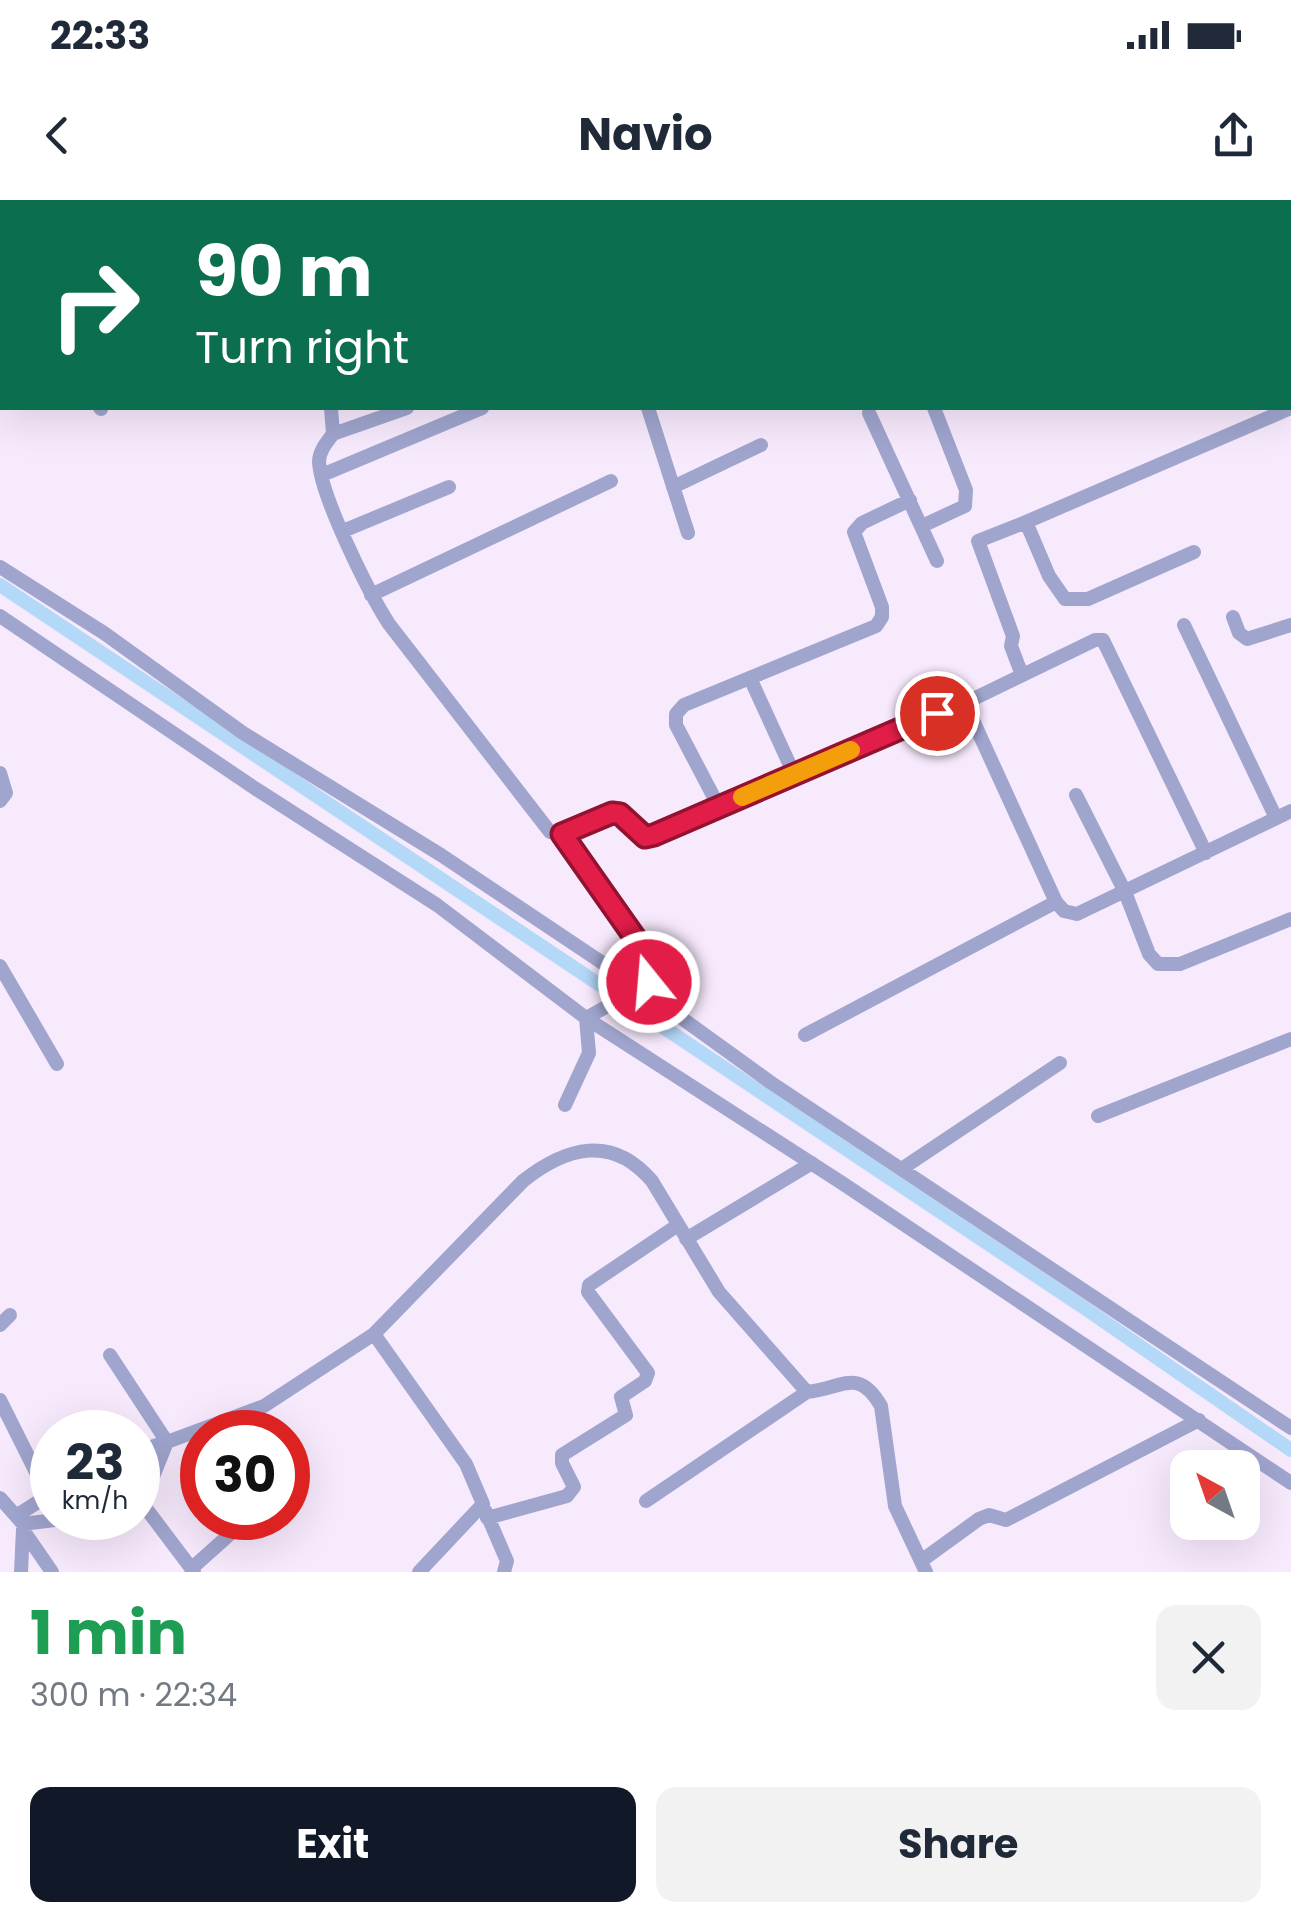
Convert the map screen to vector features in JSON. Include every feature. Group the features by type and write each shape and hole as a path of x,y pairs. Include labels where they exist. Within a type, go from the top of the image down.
{"street":[{"path":"331,410 333,434"},
{"path":"401,410 333,434 322,450 322,474 371,595 389,624 550,832 562,834 612,813 620,814 645,837 665,832 964,703 1095,640 1103,640 1206,853"},
{"path":"322,474 477,410"},
{"path":"649,410 688,533"},
{"path":"922,526 957,512 966,500 966,490 935,410"},
{"path":"1022,675 1011,646 1013,636 978,542 1286,410"},
{"path":"869,413 936,561"},
{"path":"673,487 761,445"},
{"path":"371,595 611,481"},
{"path":"343,531 449,487"},
{"path":"719,807 676,724 676,714 684,705 876,626 882,617 882,607 855,527 910,500"},
{"path":"1026,522 1049,576 1065,599 1088,599 1194,552"},
{"path":"0,567 104,633 243,733 441,855 634,992 1291,1428"},
{"path":"0,616 256,790 438,905 590,1016 1291,1483"},
{"path":"1233,617 1239,633 1247,639 1291,625"},
{"path":"1184,625 1276,818"},
{"path":"750,678 794,774"},
{"path":"964,703 1056,902 1064,911 1077,914 1291,811"},
{"path":"0,773 6,793 0,801"},
{"path":"1076,795 1125,892 1149,954 1158,964 1167,966 1291,919"},
{"path":"562,834 652,962 656,974 634,992 590,1016"},
{"path":"805,1035 1056,902"},
{"path":"0,966 57,1064"},
{"path":"565,1105 589,1053 590,1016"},
{"path":"1098,1116 1291,1039"},
{"path":"903,1168 1060,1063"},
{"path":"160,1444 264,1406 374,1334 523,1181 544,1165 569,1154 592,1150 614,1153 638,1165 718,1292 807,1392"},
{"path":"418,1572 485,1511 567,1496 574,1487 562,1463 562,1454 626,1415 621,1397 645,1381 648,1373 588,1292 589,1285 812,1163"},
{"path":"374,1334 466,1464 507,1561 504,1572"},
{"path":"110,1356 167,1442"},
{"path":"646,1501 807,1392 860,1382 873,1392 880,1406 895,1506 924,1566 979,1519 989,1515 1006,1520 1199,1420"},
{"path":"0,1400 30,1457"},
{"path":"160,1458 167,1442"},
{"path":"0,1498 52,1572"},
{"path":"21,1572 21,1523 30,1514"},
{"path":"21,1523 30,1522"},
{"path":"160,1530 192,1570 224,1540"}],"waterway":[{"path":"0,585 1086,1309 1291,1450"}],"slow traffic":[{"path":"742,797 851,750"}],"route":[{"path":"649,982 656,974 652,962 562,834 612,813 620,814 645,837 665,832 937,713"}]}
